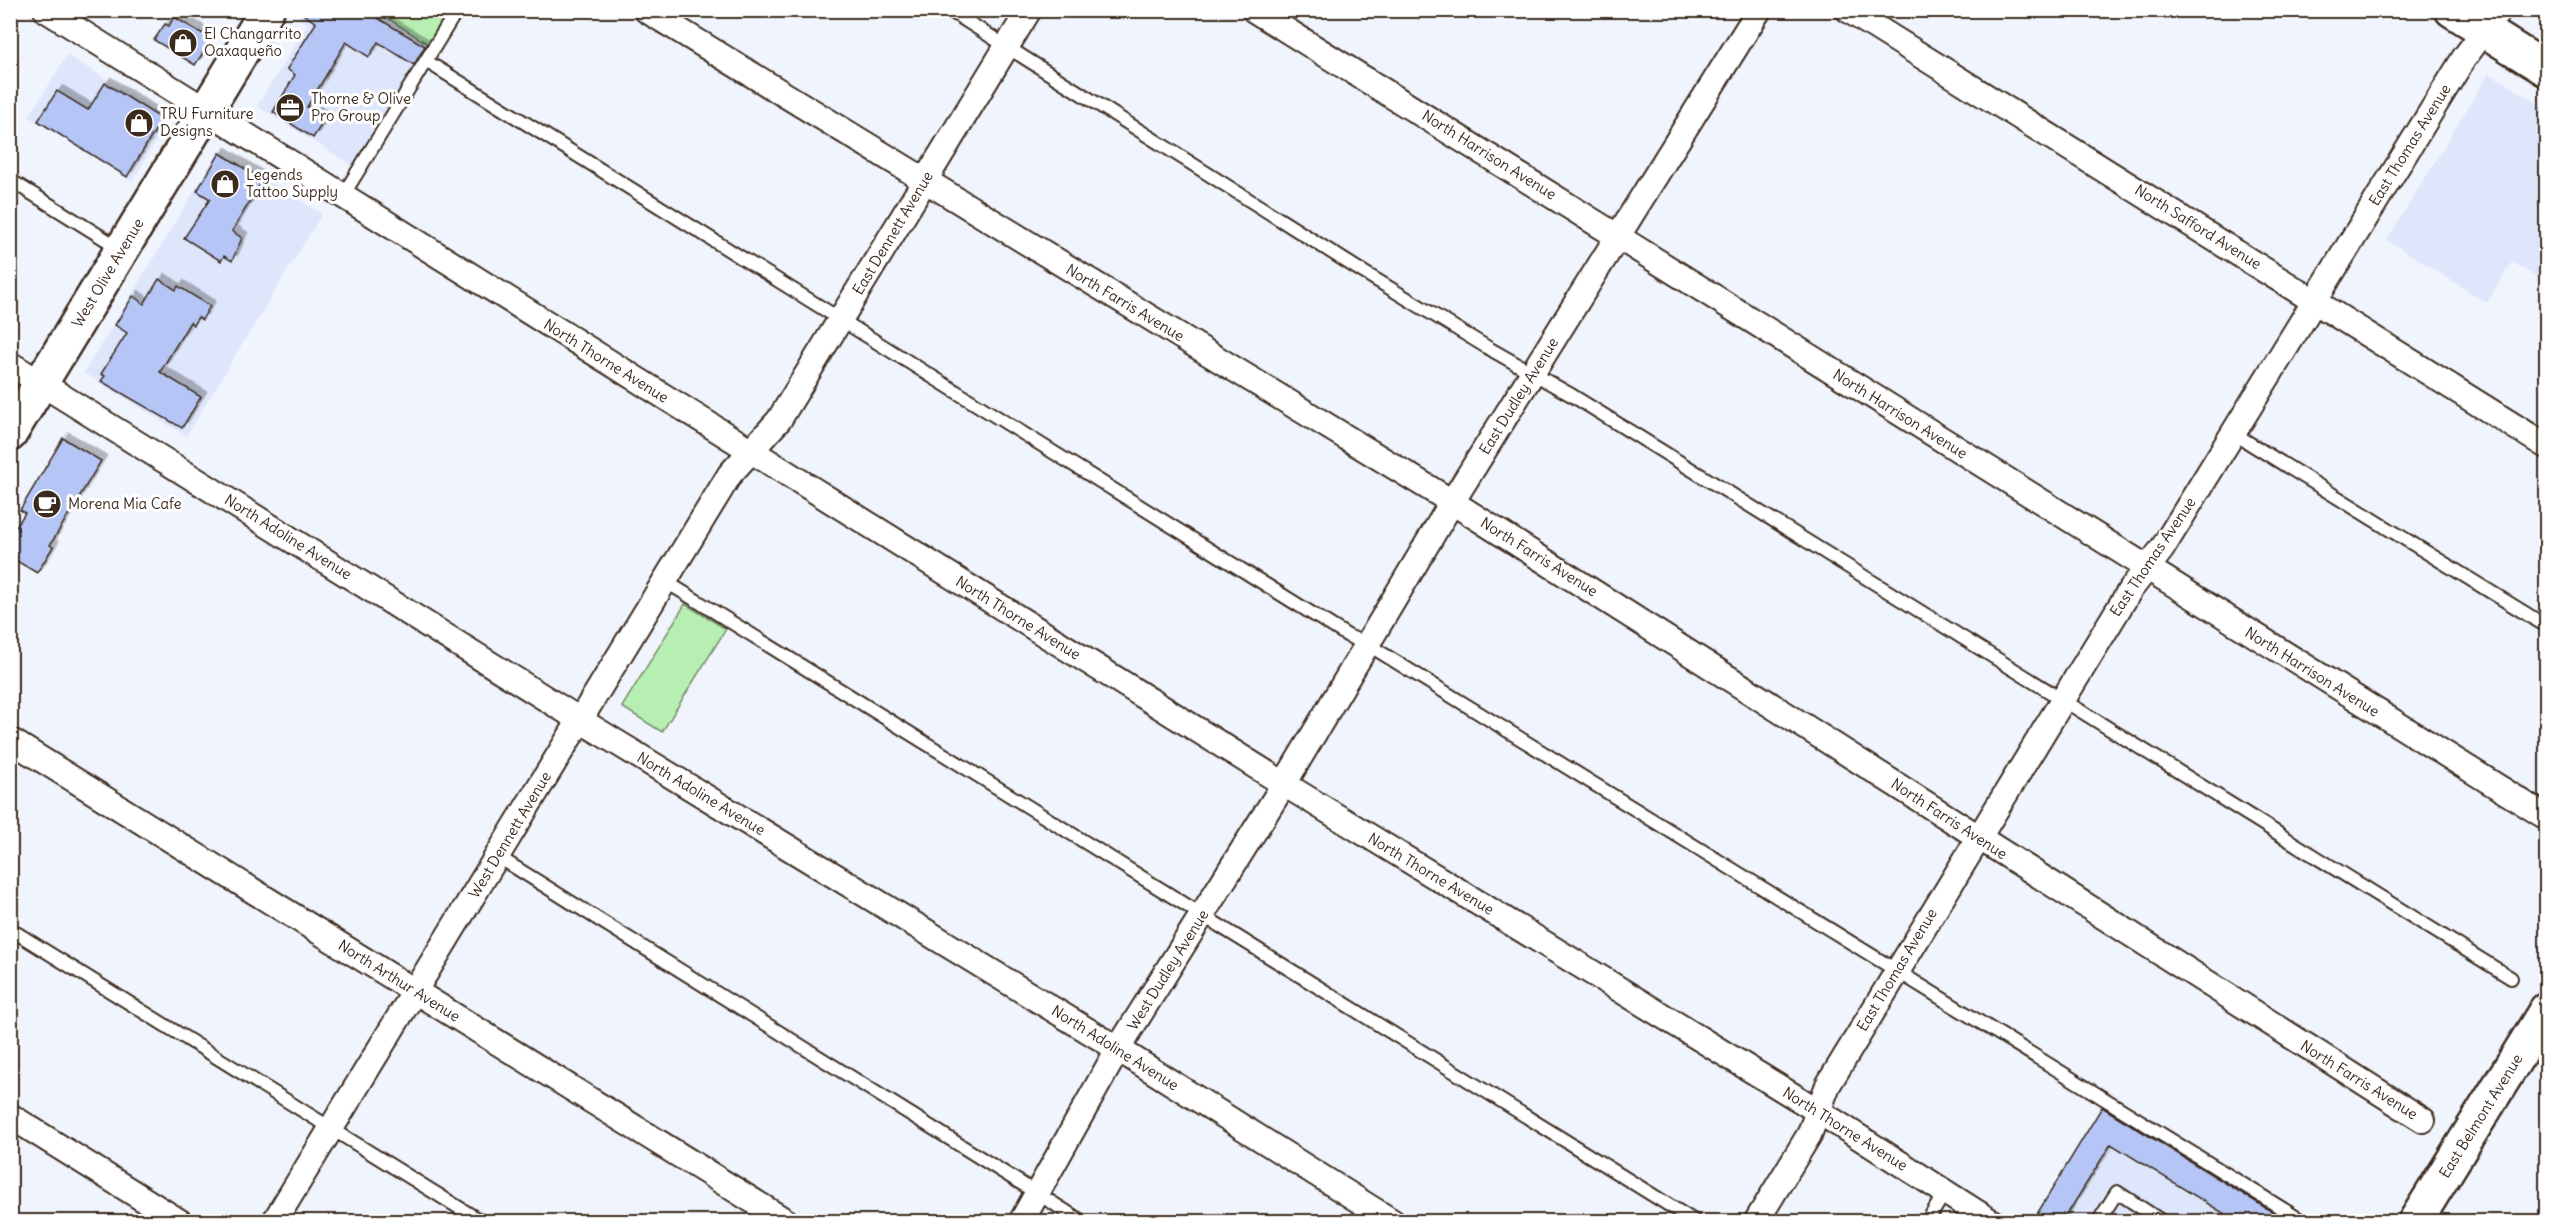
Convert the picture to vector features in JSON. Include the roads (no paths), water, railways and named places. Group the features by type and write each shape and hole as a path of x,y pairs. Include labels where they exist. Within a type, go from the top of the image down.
{"main road":[{"name":"West Olive Avenue","path":"10,434 267,10"},
{"path":"2452,10 2492,21 2547,69"},
{"name":"East Belmont Avenue","path":"2415,1221 2547,1010"}],"street":[{"name":"North Thorne Avenue","path":"46,10 1284,784 1818,1111 1992,1221"},
{"name":"North Farris Avenue","path":"646,10 1452,502 2423,1120"},
{"name":"East Dennett Avenue","path":"750,451 779,420 1029,10"},
{"name":"North Harrison Avenue","path":"1254,10 1620,236 2145,570 2547,817"},
{"name":"East Dudley Avenue","path":"1284,784 1452,502 1759,10"},
{"name":"North Safford Avenue","path":"1848,10 2547,446"},
{"name":"East Thomas Avenue","path":"1756,1221 1809,1135 1828,1085 1978,837 2130,590 2162,549 2464,58 2492,21"},
{"name":"North Adoline Avenue","path":"10,364 580,720 1118,1049 1393,1221"},
{"name":"West Dennett Avenue","path":"274,1221 730,474 750,451"},
{"name":"North Arthur Avenue","path":"10,740 787,1221"},
{"name":"West Dudley Avenue","path":"1021,1221 1118,1049 1284,784"},
{"path":"10,1116 180,1221"}],"lane":[{"path":"342,197 457,10"},
{"path":"949,10 1355,267 1534,373 2511,978"},
{"path":"426,61 1348,636 1367,644 2304,1221"},
{"path":"10,180 123,250"},
{"path":"2233,433 2547,626"},
{"path":"665,580 1696,1221"},
{"path":"497,856 1083,1221"},
{"path":"10,929 482,1221"},
{"path":"1927,1221 1945,1192"},
{"path":"2098,1221 2117,1192 2163,1221"}],"place":[{"name":"El Changarrito Oaxaqueño","path":"183,43"},
{"name":"Thorne & Olive Pro Group","path":"290,108"},
{"name":"TRU Furniture Designs","path":"139,123"},
{"name":"Legends Tattoo Supply","path":"225,184"},
{"name":"Morena Mia Cafe","path":"47,504"}]}
